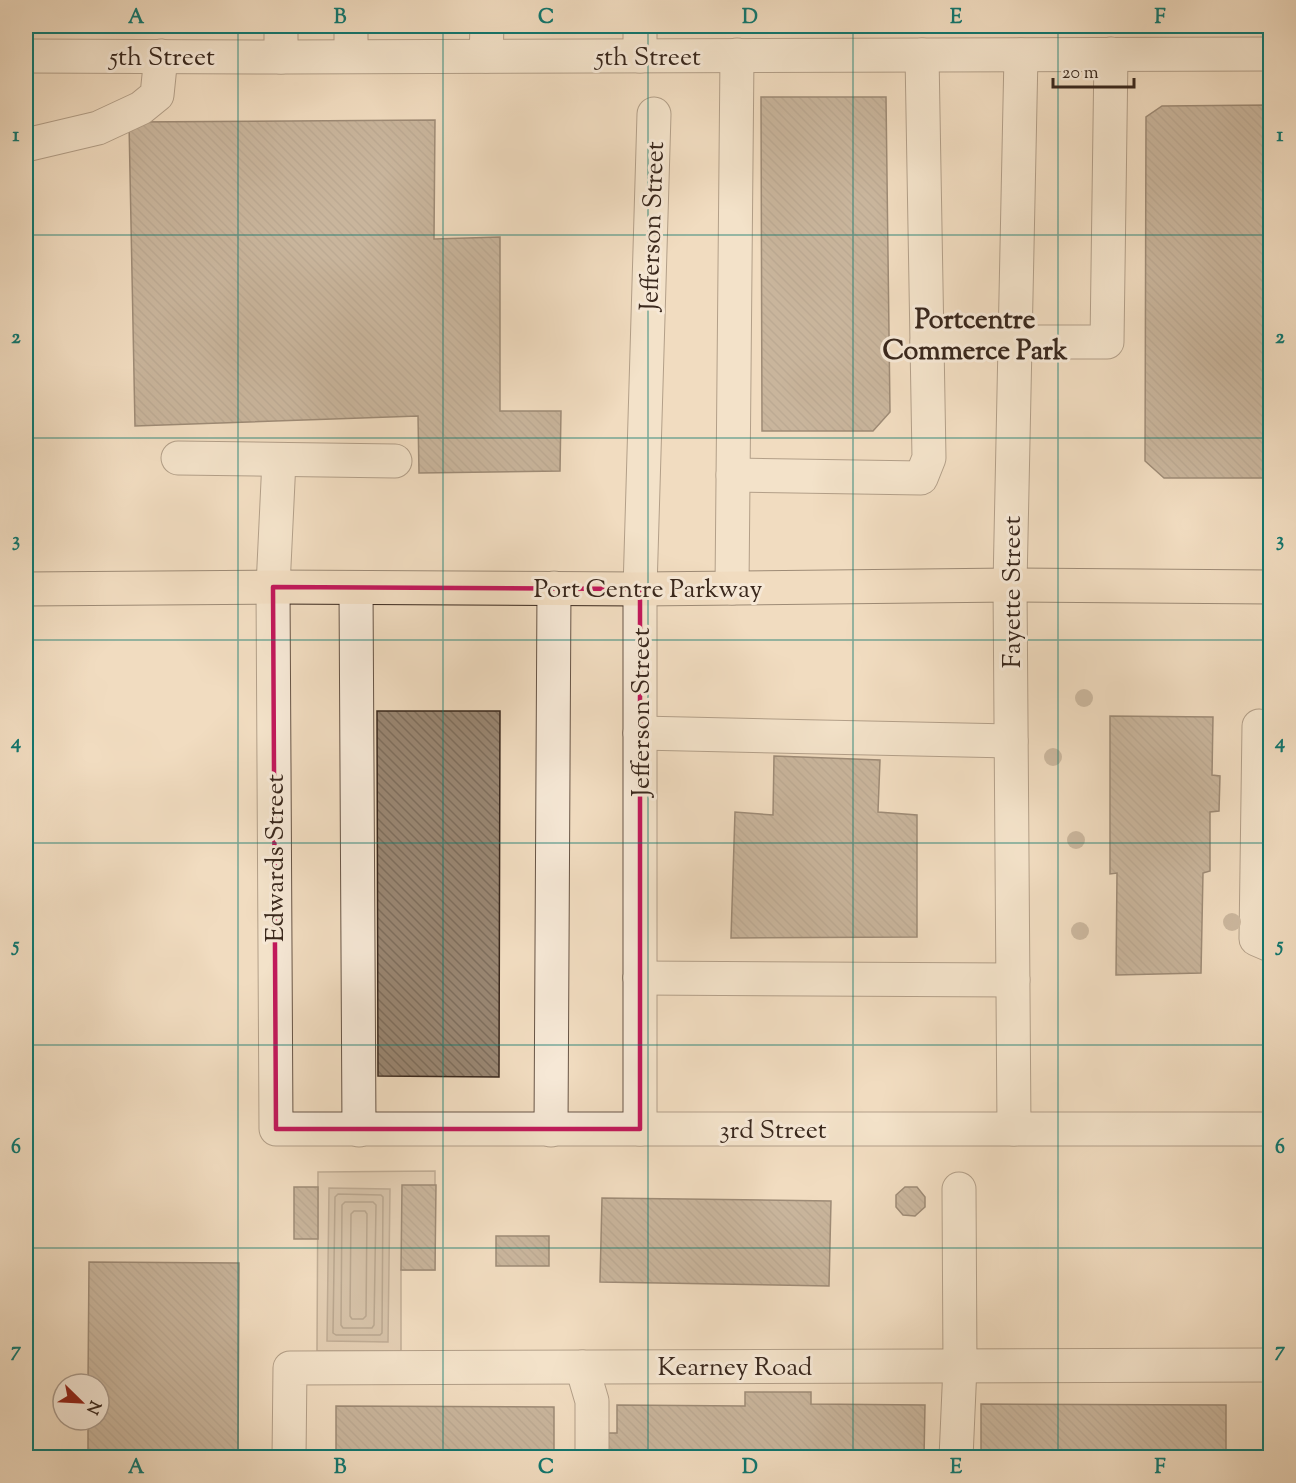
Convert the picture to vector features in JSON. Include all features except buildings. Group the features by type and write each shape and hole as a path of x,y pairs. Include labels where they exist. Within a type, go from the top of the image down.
{"main road":[{"name":"Port Centre Parkway","path":"26,589 273,587 640,589 1010,585 1270,587"}],"street":[{"name":"5th Street","path":"26,56 161,57 281,41 640,41 737,56 1111,54 1147,40 1270,54"},
{"path":"927,342 1107,342 1111,54"},
{"path":"733,475 921,478 929,458 922,55"},
{"name":"Fayette Street","path":"1014,1129 1010,585 1021,55"},
{"path":"732,588 737,56"},
{"path":"26,145 98,128 141,108 157,95 161,57"},
{"name":"Jefferson Street","path":"640,1129 640,589 654,114"},
{"path":"177,458 394,461"},
{"name":"Edwards Street","path":"276,1130 273,587 279,459"},
{"path":"356,588 359,1130"},
{"path":"550,1130 554,588"},
{"path":"1259,726 1256,939 1270,945"},
{"path":"640,733 1011,741"},
{"path":"640,978 1013,980"},
{"name":"3rd Street","path":"276,1130 1270,1129"},
{"path":"956,1458 960,1366 959,1189"},
{"name":"Kearney Road","path":"289,1458 290,1368 1270,1365"},
{"path":"582,1367 592,1401 591,1458"}],"highlighted area":[{"path":"273,587 640,589 640,1129 276,1129"}],"shaded area":[{"path":"435,1171 435,1270 401,1270 401,1351 317,1351 318,1172"}],"water":[{"path":"329,1188 390,1189 388,1342 327,1341"}],"district":[{"name":"Portcentre Commerce Park","path":"975,334"}]}
